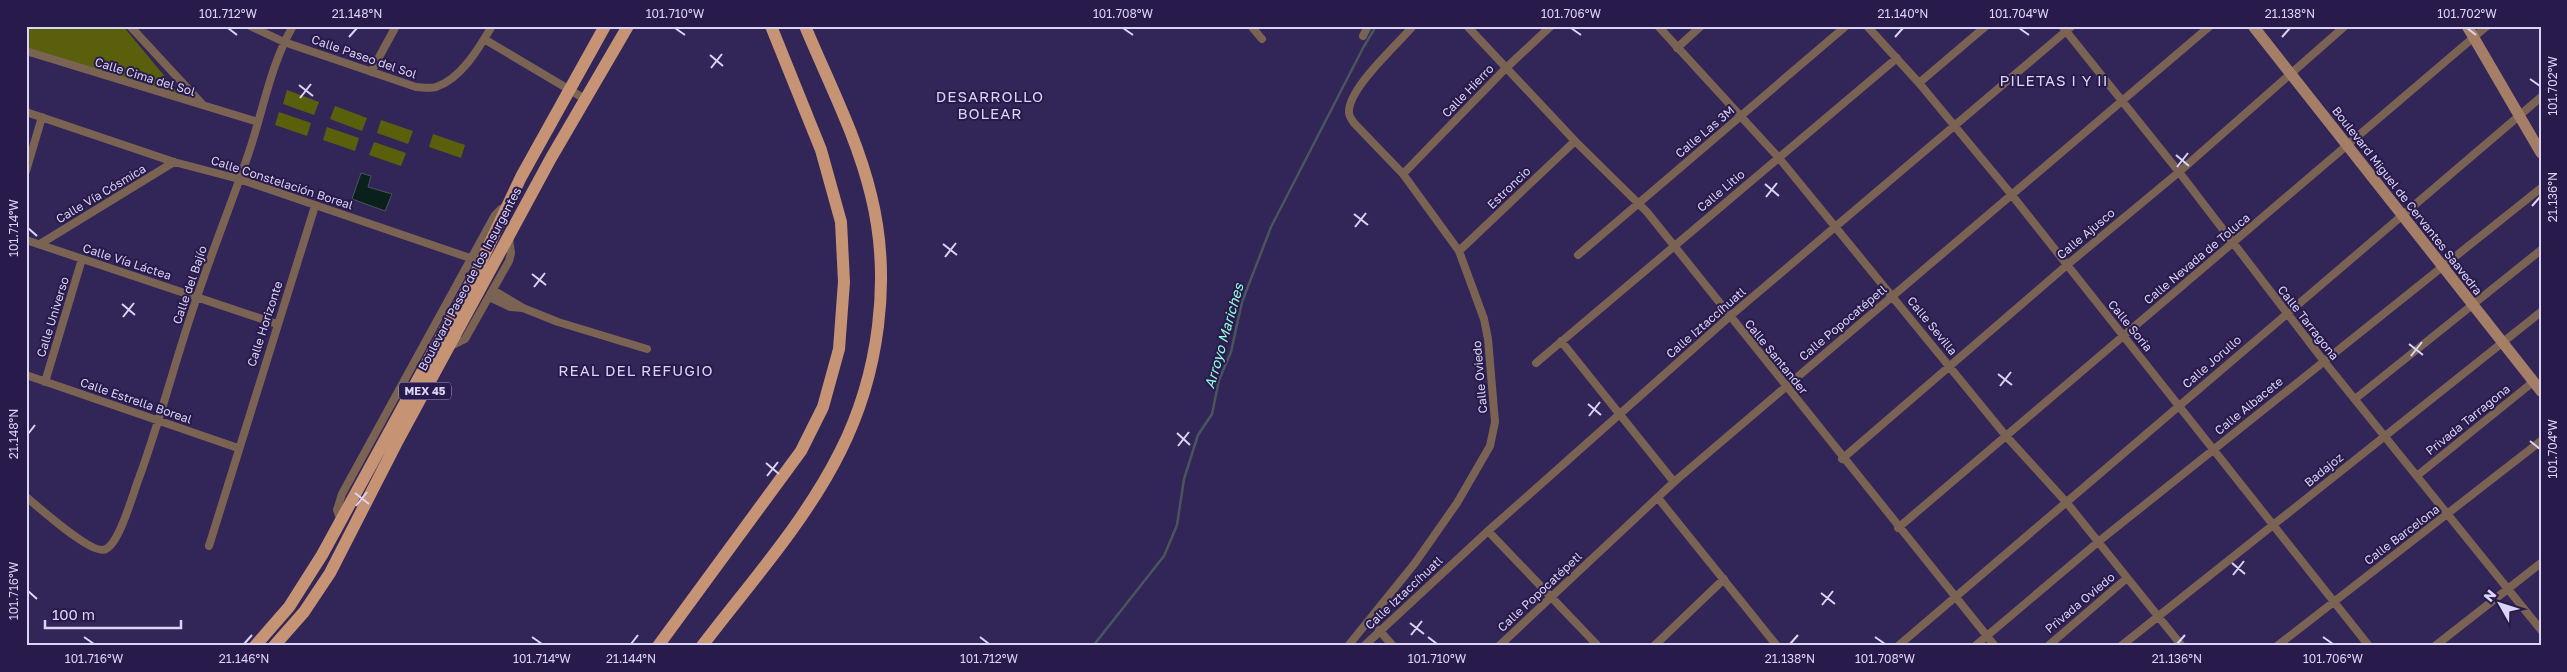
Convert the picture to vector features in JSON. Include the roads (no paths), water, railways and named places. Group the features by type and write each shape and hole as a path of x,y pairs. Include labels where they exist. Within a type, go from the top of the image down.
{"main road":[{"name":"Boulevard Paseo de los Insurgentes","path":"255,646 300,592 475,275 521,176 605,26"},
{"name":"Boulevard Paseo de los Insurgentes","path":"274,646 304,612 330,573 449,347 585,99 628,26"},
{"path":"658,646 801,451 823,407 839,349 844,282 841,222 822,150 771,26"},
{"path":"702,646 802,514 840,452 864,389 876,335 880,304 880,258 871,194 860,158 805,26"},
{"name":"Boulevard Miguel de Cervantes Saavedra","path":"2253,26 2291,72 2471,306 2537,387"},
{"path":"2466,26 2520,114 2541,153"}],"street":[{"path":"130,26 206,108"},
{"name":"Calle Paseo del Sol","path":"250,26 284,42 371,72 416,87 434,88 450,81 484,39 492,26"},
{"name":"Calle del Bajío","path":"26,497 82,542 97,550 105,550 118,533 284,42 293,26"},
{"path":"371,72 396,26"},
{"path":"1251,26 1262,39"},
{"path":"1363,36 1368,26"},
{"name":"Calle Oviedo","path":"1348,646 1415,563 1452,510 1484,459 1494,436 1495,422 1488,339 1484,319 1458,251 1403,174 1354,123 1349,112 1350,104 1361,84 1413,26"},
{"name":"Calle Santander","path":"1467,26 1575,141 1638,203 1674,245 1898,528 1995,646"},
{"name":"Calle Hierro","path":"1403,174 1506,68 1552,26"},
{"name":"Calle Sevilla","path":"1658,26 1779,158 2006,436 2067,503 2182,646"},
{"path":"1677,48 1701,26"},
{"name":"Calle Las 3M","path":"1578,255 1846,26"},
{"name":"Calle Soria","path":"1867,26 1919,83 2011,194 2369,646"},
{"path":"1919,83 1986,26"},
{"name":"Calle Popocatépetl","path":"1499,646 1674,482 2210,26"},
{"name":"Calle Ajusco","path":"1842,458 2067,265 2179,172 2345,26"},
{"name":"Calle Nevada de Toluca","path":"1898,528 2123,335 2233,244 2346,144 2487,26"},
{"name":"Calle Tarragona","path":"2067,28 2323,360 2418,475 2541,630"},
{"name":"Calle Iztaccíhuatl","path":"1364,646 1379,630 1488,531 1730,317 2067,28"},
{"path":"484,39 585,99"},
{"name":"Calle Cima del Sol","path":"26,51 206,108 258,122"},
{"name":"Calle Litio","path":"1536,363 1897,58"},
{"name":"Calle Jorullo","path":"1898,646 2541,97"},
{"name":"Calle Constelación Boreal","path":"26,112 174,162 239,179 314,206 418,238 473,259"},
{"path":"26,171 42,117"},
{"name":"Estroncio","path":"1458,251 1575,141"},
{"name":"Calle Vía Cósmica","path":"40,244 174,162"},
{"name":"Calle Albacete","path":"1974,646 2098,542 2323,360 2541,188"},
{"name":"Calle Horizonte","path":"209,546 314,206"},
{"path":"340,518 337,510 342,494 473,259 495,215 500,209 508,206"},
{"path":"449,347 465,339 491,293 510,258 509,238"},
{"name":"Calle Vía Láctea","path":"26,240 277,324"},
{"path":"2355,399 2541,250"},
{"name":"Calle Universo","path":"45,382 82,259"},
{"path":"491,293 510,307 523,308 584,331 647,349"},
{"name":"Badajoz","path":"2121,646 2541,312"},
{"path":"1561,341 1674,482"},
{"name":"Calle Estrella Boreal","path":"26,375 238,448"},
{"name":"Privada Tarragona","path":"2418,475 2537,387"},
{"name":"Calle Barcelona","path":"2277,646 2541,441"},
{"path":"1658,498 1777,646"},
{"path":"1488,531 1598,646"},
{"path":"2435,646 2541,563"},
{"name":"Privada Oviedo","path":"2048,646 2127,578"},
{"path":"1654,646 1724,579"},
{"path":"1379,630 1393,646"}],"waterway":[{"name":"Arroyo Mariches","path":"1093,646 1164,556 1177,525 1184,479 1198,435 1212,414 1219,380 1231,352 1242,302 1271,227 1376,26"}],"district":[{"name":"PILETAS I Y II","path":"2054,81"},
{"name":"DESARROLLO BOLEAR","path":"990,106"},
{"name":"REAL DEL REFUGIO","path":"636,371"}]}
